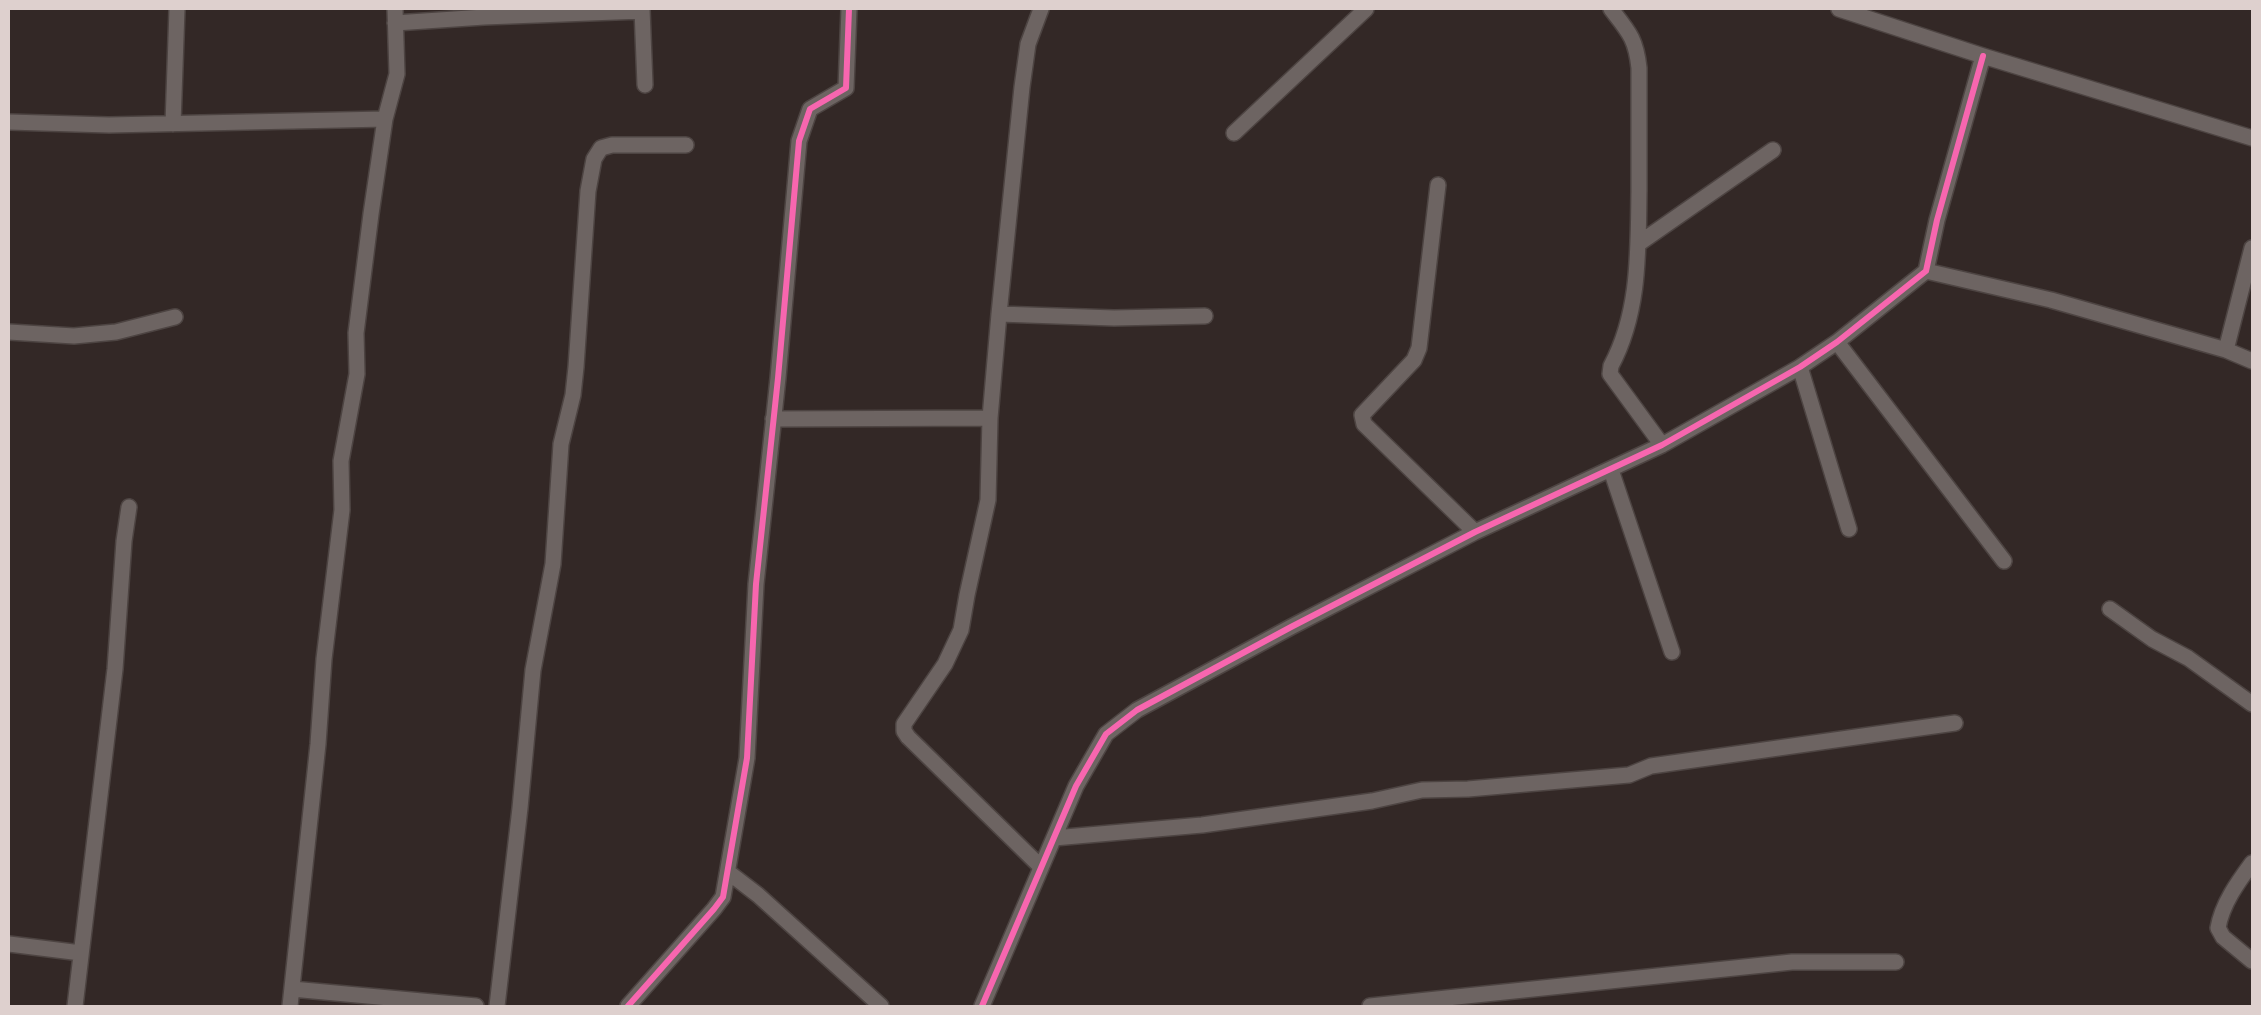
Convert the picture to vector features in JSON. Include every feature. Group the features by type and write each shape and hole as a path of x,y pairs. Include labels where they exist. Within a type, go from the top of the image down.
{"street":[{"path":"173,124 177,9"},
{"path":"628,1006 723,897 747,758 756,584 774,419 799,141 810,109 846,88 849,9"},
{"path":"1040,9 1028,44 1022,87 990,418 988,500 961,630 945,664 904,724 904,731 1041,867"},
{"path":"1611,9 1631,34 1637,47 1640,68 1636,287 1628,324 1611,366 1610,374 1662,445"},
{"path":"1839,9 1983,56 2252,138"},
{"path":"290,1006 301,888 319,737 324,659 342,510 341,462 357,374 356,333 385,119 397,74 395,16 484,17 642,10 645,85"},
{"path":"1234,133 1360,10"},
{"path":"982,1006 1076,786 1106,734 1137,710 1291,627 1475,532 1662,445 1800,367 1837,342 1926,271 1937,220 1983,56"},
{"path":"9,122 109,125 385,119"},
{"path":"497,1006 520,808 533,670 553,564 561,444 573,395 588,191 594,159 601,148 612,144 686,145"},
{"path":"1638,244 1773,150"},
{"path":"1438,185 1419,348 1414,360 1362,415 1362,420 1475,532"},
{"path":"2226,350 2252,248"},
{"path":"1926,271 2051,300 2226,350 2252,360"},
{"path":"999,314 1114,318 1205,316"},
{"path":"9,332 74,336 116,332 175,317"},
{"path":"1837,342 2004,561"},
{"path":"1800,367 1849,529"},
{"path":"774,419 990,418"},
{"path":"1611,470 1672,652"},
{"path":"75,1006 115,669 124,542 129,507"},
{"path":"2110,609 2152,639 2188,658 2252,704"},
{"path":"1054,838 1202,825 1372,801 1422,790 1468,789 1629,775 1651,766 1954,723"},
{"path":"2252,864 2241,878 2221,914 2218,928 2223,937 2252,961"},
{"path":"728,872 758,895 881,1006"},
{"path":"9,944 81,953"},
{"path":"1370,1006 1792,962 1896,962"},
{"path":"292,988 476,1006"}],"cycle path":[{"path":"628,1006 723,897 747,758 756,584 778,378 799,141 810,109 846,88 849,9"},
{"path":"982,1006 1076,786 1106,734 1137,710 1291,627 1475,532 1662,445 1800,367 1837,342 1926,271 1937,220 1983,56"}]}
